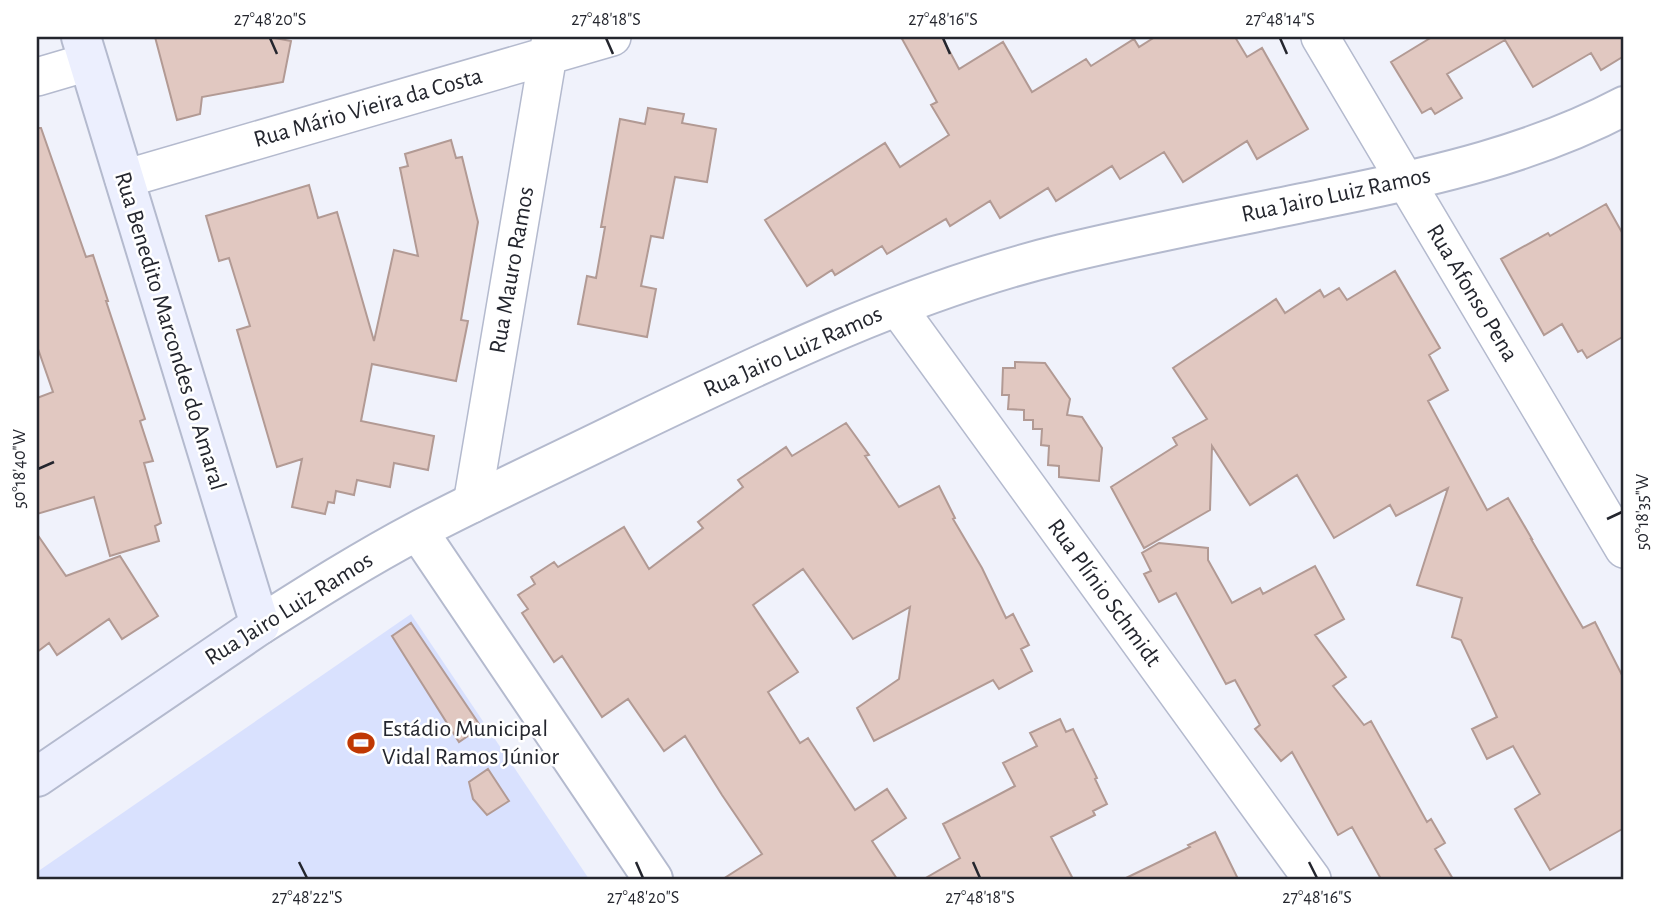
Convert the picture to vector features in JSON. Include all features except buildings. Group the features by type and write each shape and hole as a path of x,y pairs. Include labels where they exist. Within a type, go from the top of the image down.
{"main road":[{"name":"Rua Benedito Marcondes do Amaral","path":"85,49 260,625"},
{"name":"Rua Jairo Luiz Ramos","path":"37,777 260,625"}],"street":[{"name":"Rua Mário Vieira da Costa","path":"124,179 550,46 612,37"},
{"name":"Rua Afonso Pena","path":"1320,37 1624,549"},
{"name":"Rua Mauro Ramos","path":"472,503 550,46"},
{"path":"37,78 85,49"},
{"name":"Rua Jairo Luiz Ramos","path":"260,625 340,574 472,503 721,383 822,337 897,307 965,282 1062,254 1406,182 1520,151 1600,119 1624,106"},
{"name":"Rua Plínio Schmidt","path":"897,307 1312,879"},
{"path":"418,531 653,879"}],"shaded area":[{"name":"Estádio Municipal Vidal Ramos Júnior","path":"411,614 589,879 37,879 37,872"}],"place":[{"name":"Estádio Municipal Vidal Ramos Júnior","path":"361,743"}]}
